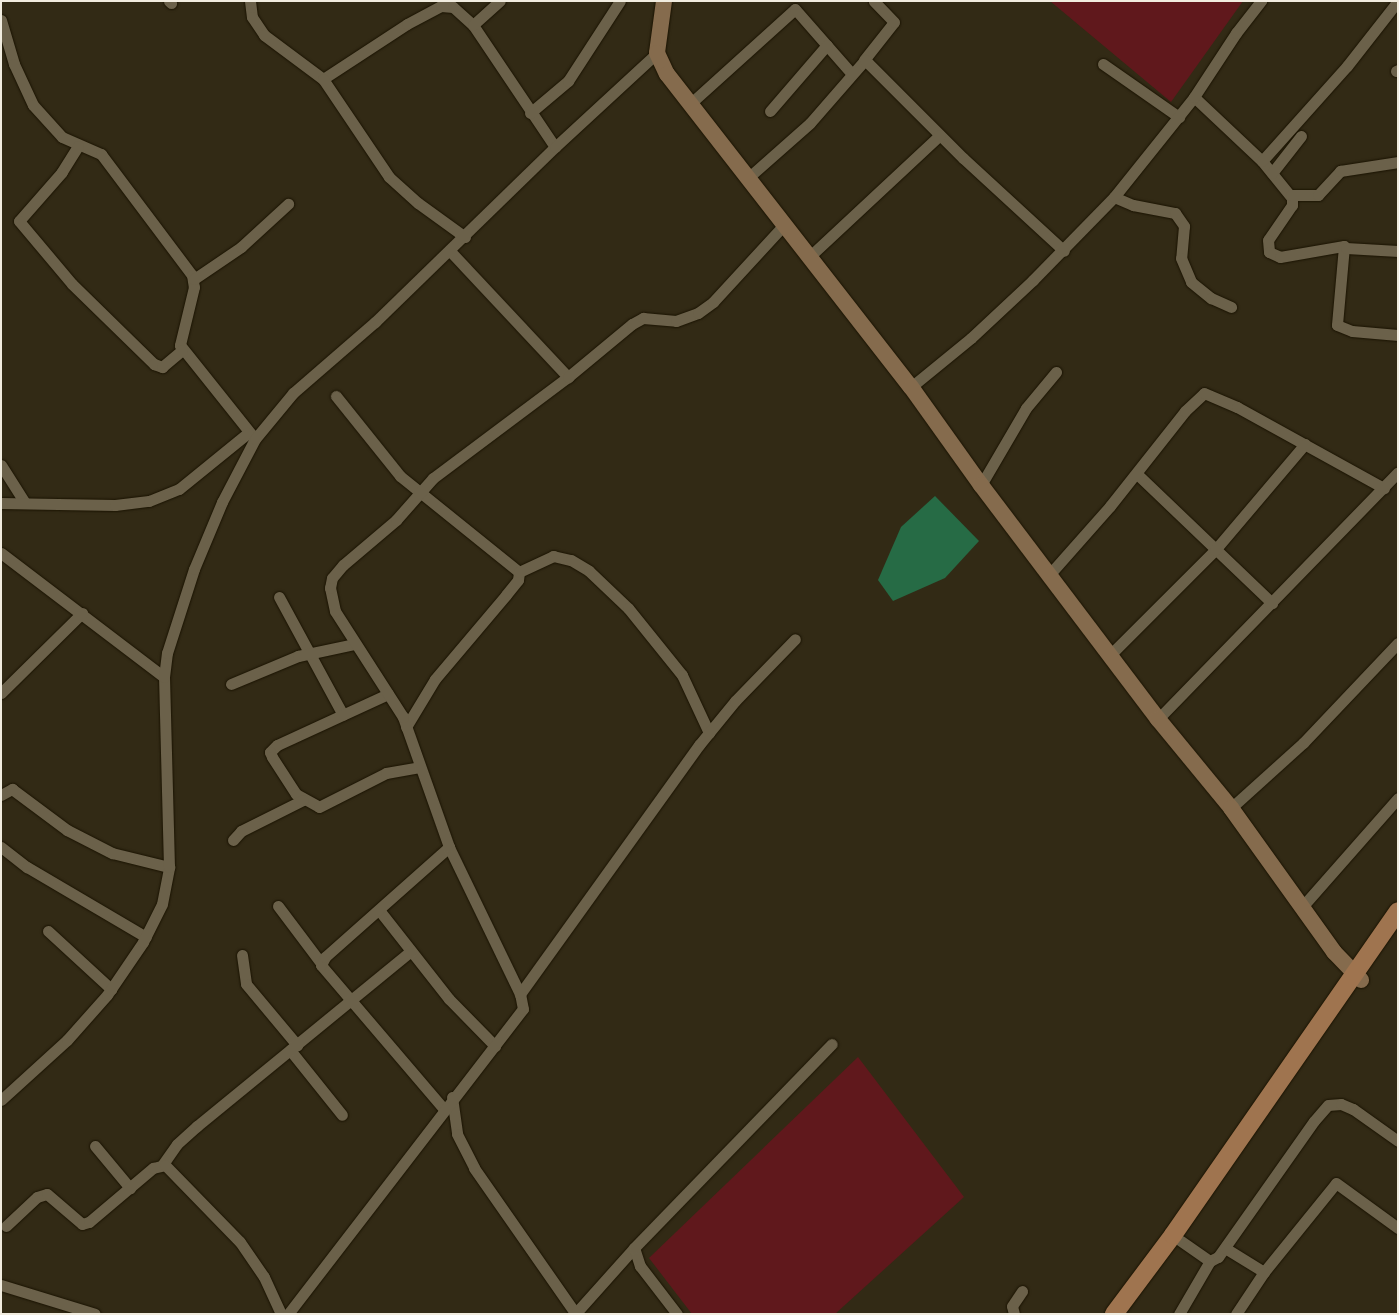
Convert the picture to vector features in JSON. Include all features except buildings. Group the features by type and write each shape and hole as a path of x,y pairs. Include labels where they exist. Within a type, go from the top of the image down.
{"main road":[{"path":"1127,1314 1180,1241 1357,976 1398,911"},
{"path":"1114,1314 1357,976 1398,928"}],"street":[{"path":"250,1 252,17 264,35 315,76 323,79 389,177 418,203 465,238"},
{"path":"473,25 500,1"},
{"path":"530,113 568,81 620,1"},
{"path":"664,1 658,53 661,66 748,177 783,226 911,387 981,485 1158,719 1231,808 1302,907 1357,976"},
{"path":"748,177 810,122 894,22 874,1"},
{"path":"911,387 971,338 1064,251 1114,197 1179,118 1236,32 1261,1"},
{"path":"1262,160 1347,66 1398,1"},
{"path":"323,79 408,24 441,6 453,7 473,25 530,113 555,147"},
{"path":"691,103 795,10 851,73"},
{"path":"1,20 14,64 34,105 58,134 78,146 95,150 106,160 194,279"},
{"path":"770,111 827,45"},
{"path":"1,503 115,505 149,501 179,489 252,436 292,393 375,322 465,238 555,147 658,53"},
{"path":"864,60 940,135 1064,251"},
{"path":"1103,64 1179,118"},
{"path":"1194,97 1262,160 1291,196 1292,205 1268,243 1270,254 1280,257 1341,245 1346,248 1398,251"},
{"path":"808,258 940,135"},
{"path":"1272,173 1301,136"},
{"path":"78,146 62,172 20,221 72,284 154,364 162,367 182,350"},
{"path":"1291,196 1318,195 1340,171 1398,162"},
{"path":"1114,197 1133,205 1175,213 1184,226 1181,258 1191,282 1210,298 1231,307"},
{"path":"252,436 182,350 179,340 194,279 241,247 288,204"},
{"path":"288,1314 443,1108 519,1016 522,1009 520,994 448,847 406,726 388,694 354,644 330,598 332,578 343,565 396,520 419,491 568,377 637,321 643,318 676,321 698,313 713,302 783,226"},
{"path":"1346,248 1338,325 1352,331 1398,335"},
{"path":"450,251 568,377"},
{"path":"981,485 1026,408 1056,372"},
{"path":"1049,575 1137,474 1181,416 1204,393 1304,444 1384,488"},
{"path":"336,396 396,471 519,572"},
{"path":"1,1100 67,1040 111,989 146,937 162,904 169,867 164,677 172,633 194,569 252,436"},
{"path":"1110,655 1215,550 1304,444"},
{"path":"1,465 25,503"},
{"path":"1158,719 1398,472"},
{"path":"1137,474 1272,603"},
{"path":"1,554 82,613 164,677"},
{"path":"519,572 553,556 571,560 589,571 628,608 682,675 709,733"},
{"path":"406,726 435,679 518,580 519,572"},
{"path":"279,597 343,715"},
{"path":"1,693 82,613"},
{"path":"520,994 709,733 795,639"},
{"path":"1231,808 1302,742 1398,643"},
{"path":"231,684 279,663 354,644"},
{"path":"388,694 277,745 270,752 276,768 303,800 314,806 325,806 386,773 419,766"},
{"path":"1,795 12,789 66,830 112,853 169,867"},
{"path":"1302,907 1398,798"},
{"path":"233,840 242,831 303,800"},
{"path":"1,847 27,867 146,937"},
{"path":"321,963 448,847"},
{"path":"278,906 321,963 325,973 443,1108"},
{"path":"379,910 449,999 495,1046"},
{"path":"48,930 111,989"},
{"path":"6,1226 37,1197 47,1194 86,1224 153,1168 163,1164 178,1144 197,1126 411,951"},
{"path":"242,955 246,984 342,1115"},
{"path":"452,1098 457,1134 474,1168 575,1314 634,1248 832,1044"},
{"path":"1178,1314 1210,1261 1225,1248 1314,1121 1328,1105 1341,1104 1353,1109 1398,1141"},
{"path":"95,1146 130,1188"},
{"path":"163,1164 181,1178 240,1242 264,1277 282,1314"},
{"path":"1236,1314 1264,1272 1336,1182 1398,1228"},
{"path":"1180,1241 1210,1261"},
{"path":"634,1248 640,1266 677,1314"},
{"path":"1225,1248 1264,1272"},
{"path":"1,1285 95,1314"},
{"path":"1014,1314 1012,1306 1022,1291"}],"shaded area":[{"path":"1050,1 1243,1 1171,102"},
{"path":"935,496 979,541 945,578 893,601 878,580 901,527"},
{"path":"858,1057 964,1197 835,1314 692,1314 649,1258"}]}
